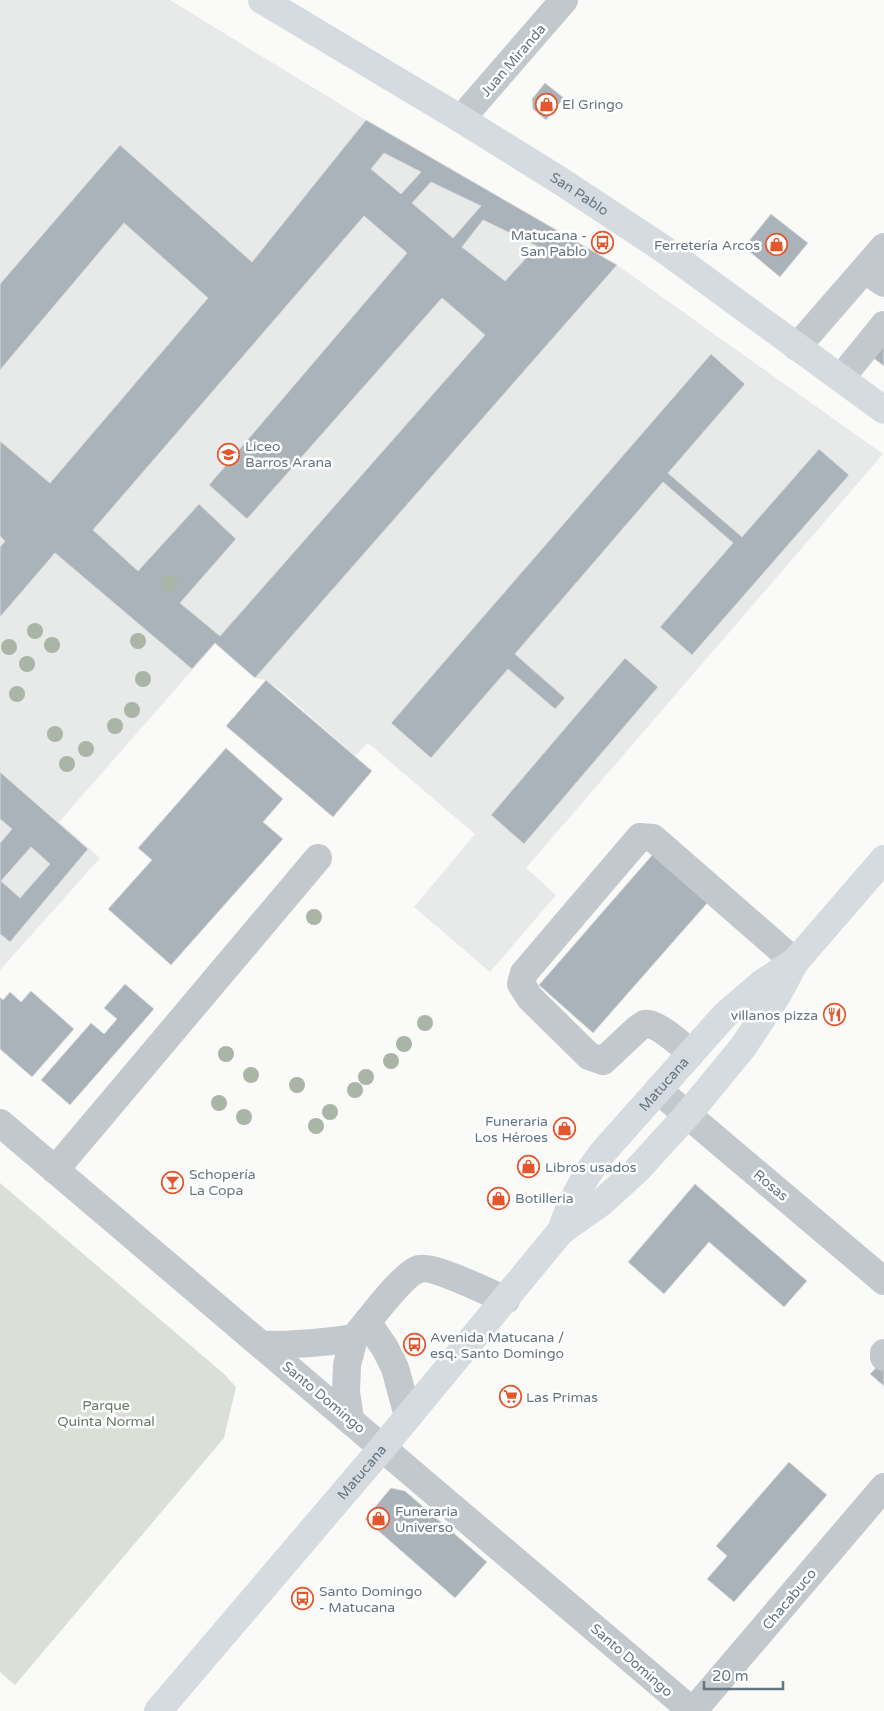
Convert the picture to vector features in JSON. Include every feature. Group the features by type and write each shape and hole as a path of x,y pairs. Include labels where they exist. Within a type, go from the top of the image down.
{"main road":[{"name":"San Pablo","path":"262,0 462,119 559,180 662,248 884,410"},
{"name":"Matucana","path":"158,1711 383,1447 561,1231 602,1202 637,1170 688,1114 743,1047 778,994 795,962 884,858"},
{"name":"Matucana","path":"561,1231 568,1209 590,1168 725,1015 742,998 795,962"}],"street":[{"name":"Juan Miranda","path":"462,119 564,0"},
{"path":"797,347 874,276 884,247"},
{"path":"841,378 884,325"},
{"path":"691,1053 666,1033 650,1024 642,1024 616,1051 602,1061 590,1056 530,998 522,984 524,973 640,837 653,838 795,962"},
{"path":"55,1170 318,858"},
{"name":"Rosas","path":"658,1090 884,1281"},
{"name":"Santo Domingo","path":"0,1123 693,1711"},
{"path":"350,1419 346,1392 348,1365 361,1330 403,1280 418,1269 436,1270 506,1300"},
{"path":"262,1345 316,1344 361,1330"},
{"path":"361,1330 385,1348 395,1368 408,1416"},
{"name":"Chacabuco","path":"693,1711 884,1487"}],"shaded area":[{"name":"Liceo Barros Arana","path":"0,0 170,0 366,120 617,265 883,454 526,868 556,895 490,972 414,907 475,834 368,743 355,756 283,692 266,680 255,678 215,644 59,822 100,858 0,970"}],"green space":[{"name":"Parque Quinta Normal","path":"0,1183 224,1374 236,1387 224,1438 15,1685 0,1672"}],"building":[{"name":"El Gringo","path":"545,83 564,98 546,120 533,109 532,99"},
{"path":"366,120 617,265 255,678 215,643 192,669 55,553 0,617 0,547 5,541 0,536 0,441 50,483 208,298 124,223 0,370 0,284 120,145 252,262","holes":["384,153 421,172 401,194 371,169","431,182 481,206 453,238 412,203","364,216 407,253 209,485 247,519 442,298 485,335 220,636 180,603 236,539 199,504 138,571 93,530","483,220 537,246 505,281 462,247"]},
{"name":"Ferretería Arcos","path":"771,214 808,243 780,277 744,247"},
{"path":"884,341 884,366 872,357"},
{"path":"711,354 745,384 668,473 742,537 819,449 849,475 692,655 660,627 733,543 663,482 515,654 565,698 555,709 508,669 431,758 391,723"},
{"path":"625,658 658,687 524,844 491,815"},
{"path":"266,680 372,771 333,817 226,726"},
{"path":"226,748 283,799 263,822 283,839 171,965 108,909 152,860 138,848"},
{"path":"0,772 88,849 10,942 0,934 0,843 12,829 0,819","holes":["31,847 50,864 20,898 1,881"]},
{"path":"654,853 709,901 593,1033 539,985"},
{"path":"125,984 154,1009 70,1105 41,1080 91,1023 104,1034 117,1019 104,1008"},
{"path":"31,991 74,1029 32,1077 0,1049 0,997 3,1000 10,992 21,1002"},
{"path":"695,1184 807,1281 784,1307 709,1242 664,1294 628,1262"},
{"path":"884,1359 884,1386 870,1374"},
{"path":"789,1462 827,1495 734,1602 707,1579 727,1556 716,1546"},
{"path":"391,1488 405,1491 487,1562 455,1598 365,1519"}],"place":[{"name":"El Gringo","path":"546,104"},
{"name":"Matucana - San Pablo","path":"603,243"},
{"name":"Ferretería Arcos","path":"776,245"},
{"name":"Liceo Barros Arana","path":"229,454"},
{"name":"villanos pizza","path":"834,1015"},
{"name":"Funeraria Los Héroes","path":"564,1129"},
{"name":"Libros usados","path":"529,1167"},
{"name":"Schopería La Copa","path":"173,1182"},
{"name":"Botilleria","path":"499,1198"},
{"name":"Avenida Matucana / esq. Santo Domingo","path":"414,1345"},
{"name":"Las Primas","path":"510,1397"},
{"name":"Funeraria Universo","path":"379,1519"},
{"name":"Santo Domingo - Matucana","path":"303,1599"}]}
